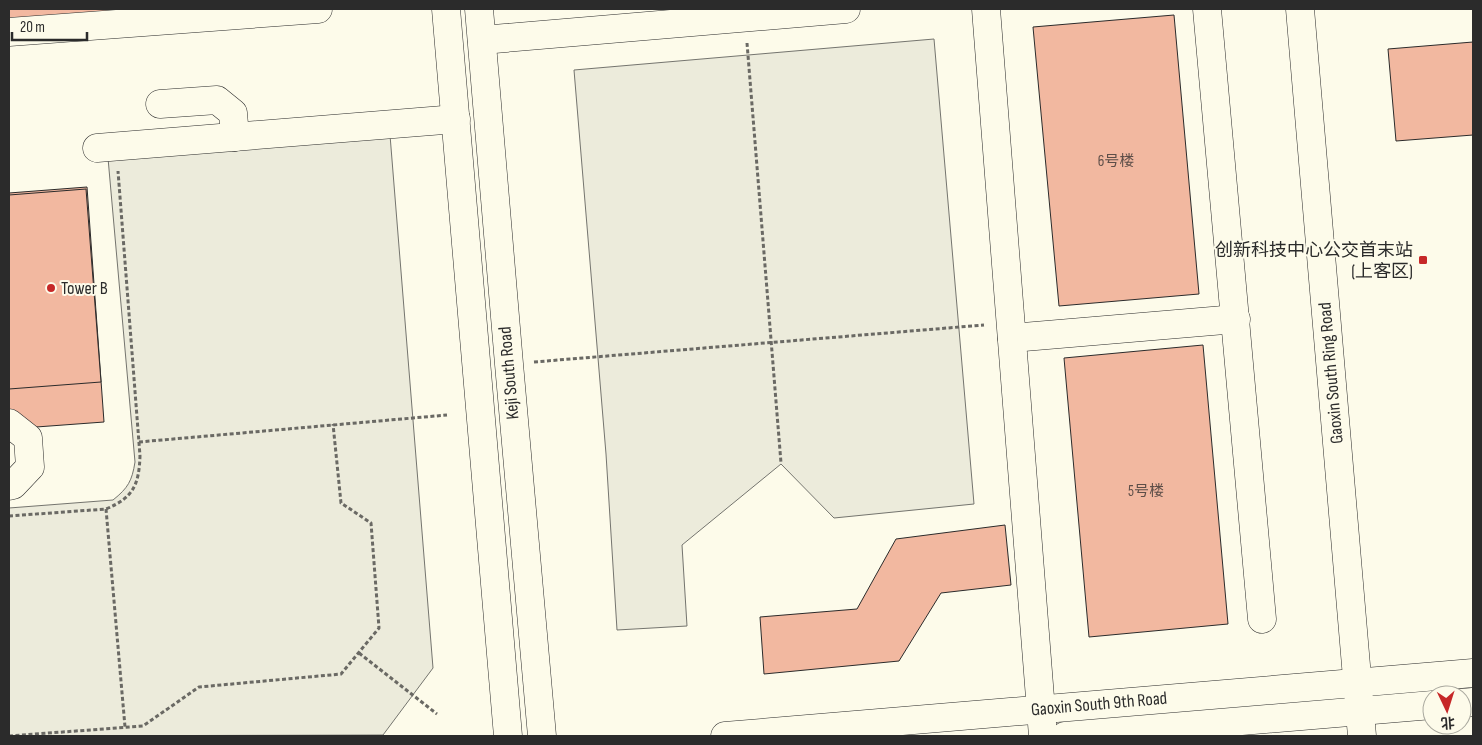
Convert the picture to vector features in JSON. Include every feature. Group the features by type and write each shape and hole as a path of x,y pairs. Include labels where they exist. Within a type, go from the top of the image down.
{"street":[{"path":"9,32 318,9"},
{"name":"Keji South Road","path":"446,9 508,736"},
{"name":"Keji South Road","path":"479,9 508,364 542,736"},
{"path":"482,40 846,9"},
{"path":"986,9 1043,736"},
{"path":"1207,9 1262,619"},
{"name":"Gaoxin South Ring Road","path":"1300,9 1361,724"},
{"path":"160,104 217,100 233,113 235,137"},
{"path":"107,147 456,119"},
{"path":"1011,330 1236,319"},
{"path":"9,423 28,438 30,467 13,485 9,486"},
{"name":"Gaoxin South 9th Road","path":"724,736 1473,673"},
{"name":"Gaoxin South 9th Road","path":"1065,736 1361,724 1422,708"}],"path":[{"path":"745,18 781,463"},
{"path":"9,516 106,508 120,503 130,494 137,482 140,468 139,442 107,147"},
{"path":"508,364 771,343 1011,330"},
{"path":"139,442 447,415"},
{"path":"9,736 143,726 199,687 341,674 379,628 371,523 341,503 333,424"},
{"path":"106,508 124,727"},
{"path":"359,653 437,714"}],"shaded area":[{"path":"934,39 974,504 834,518 781,464 682,545 687,626 617,630 606,454 574,70"},
{"path":"390,135 433,668 383,735 9,736 9,508 113,500 128,484 135,462 108,158"}],"building":[{"path":"9,9 137,9 9,19"},
{"path":"1174,15 1199,294 1059,306 1033,27"},
{"path":"1473,42 1473,135 1396,141 1388,49"},
{"name":"Tower B","path":"87,187 104,422 9,429 9,193"},
{"name":"Tower B","path":"86,189 101,382 9,389 9,195"},
{"path":"1203,345 1228,624 1089,637 1064,358"},
{"path":"1005,525 1011,585 941,593 899,661 764,674 760,617 857,609 896,539"}],"place":[{"name":"创新科技中心公交首末站 (上客区)","path":"1423,260"},
{"name":"Tower B","path":"51,288"}]}
